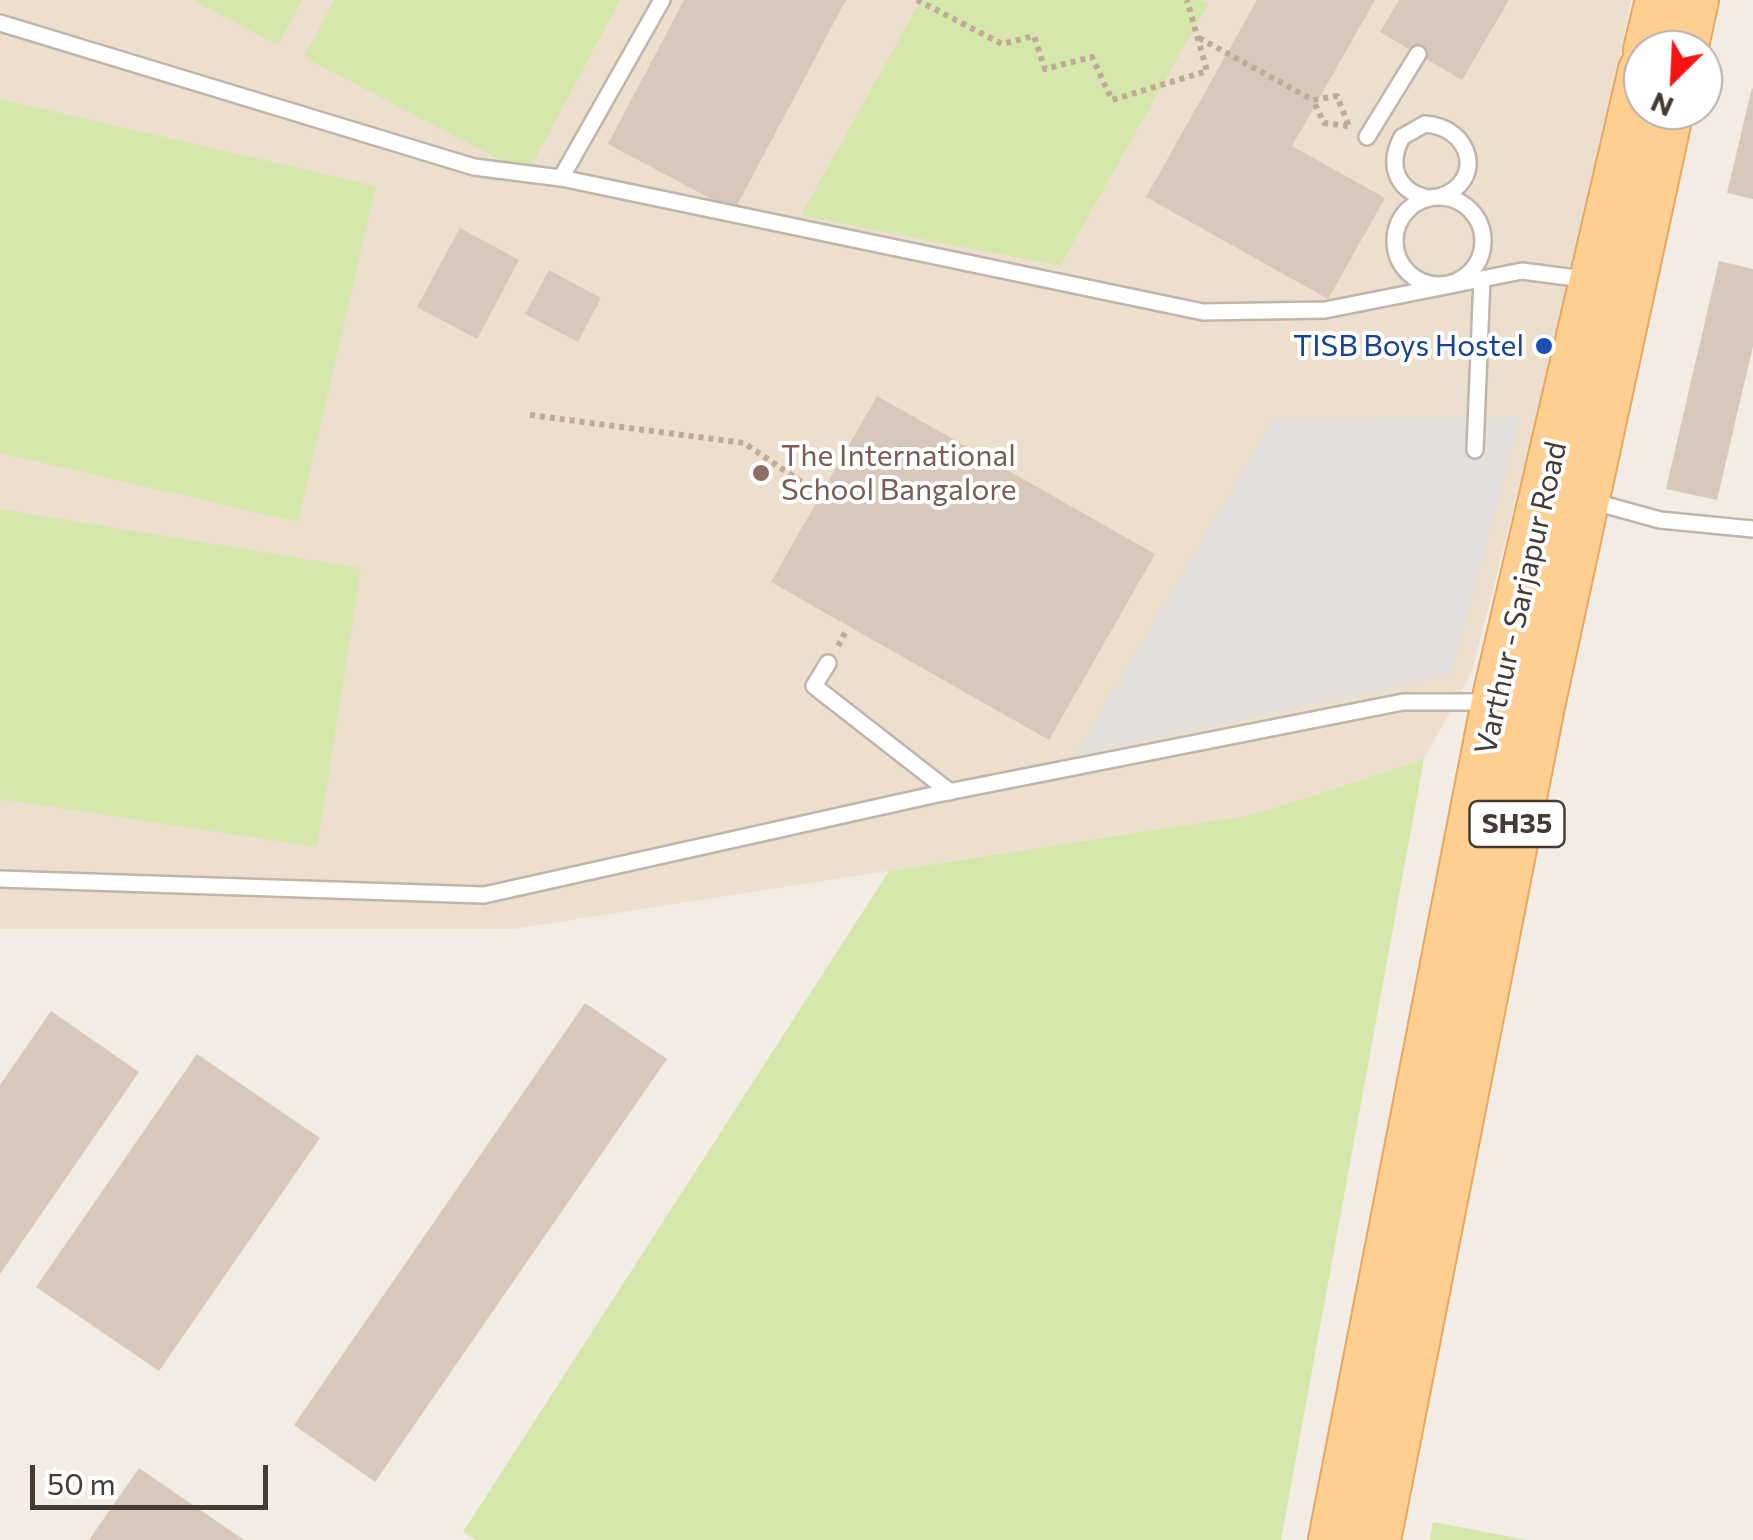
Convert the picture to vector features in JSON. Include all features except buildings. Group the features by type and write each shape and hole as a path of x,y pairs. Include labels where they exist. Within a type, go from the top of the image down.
{"main road":[{"path":"1653,30 1660,0"},
{"path":"1687,30 1694,0"},
{"name":"Varthur - Sarjapur Road","path":"1376,1540 1584,499 1634,130"},
{"name":"Varthur - Sarjapur Road","path":"1333,1540 1496,702 1611,285 1663,130"}],"lane":[{"path":"561,178 662,0"},
{"path":"0,23 474,167 561,178 1203,312 1325,310 1522,271 1611,285"},
{"path":"1395,155 1373,141 1418,54"},
{"path":"1433,198 1405,212 1394,237 1396,252 1412,276 1425,282 1454,284 1475,266 1483,240 1480,226 1464,205 1433,198 1414,195 1396,176 1395,155 1402,137 1425,124 1439,125 1461,140 1467,152 1465,176 1450,194 1433,198"},
{"path":"1475,450 1482,279"},
{"path":"1584,499 1660,520 1753,530"},
{"path":"828,664 814,686 950,792"},
{"path":"0,879 484,896 950,792 1403,702 1496,702"}],"path":[{"path":"917,0 1002,44 1034,36 1045,70 1092,57 1112,100 1208,71 1187,0"},
{"path":"1198,38 1312,100 1324,123 1349,126 1373,141"},
{"path":"1312,100 1338,96 1349,126"},
{"path":"530,414 744,444 821,495"}],"shaded area":[{"name":"The International School Bangalore","path":"0,0 1631,0 1590,208 1472,672 1424,759 1256,814 513,929 0,929"},
{"path":"1520,417 1451,674 1076,755 1275,418"}],"green space":[{"path":"193,0 302,0 278,45"},
{"path":"334,0 620,0 527,174 304,57"},
{"path":"921,0 1201,0 1208,4 1060,266 801,215"},
{"path":"0,99 376,186 298,522 0,453"},
{"path":"0,509 361,568 317,847 0,799"},
{"path":"1424,759 1281,1540 476,1540 463,1532 889,871 1256,814"},
{"path":"1433,1522 1527,1540 1430,1540"}],"place":[{"name":"TISB Boys Hostel","path":"1544,346"},
{"name":"The International School Bangalore","path":"761,473"}]}
